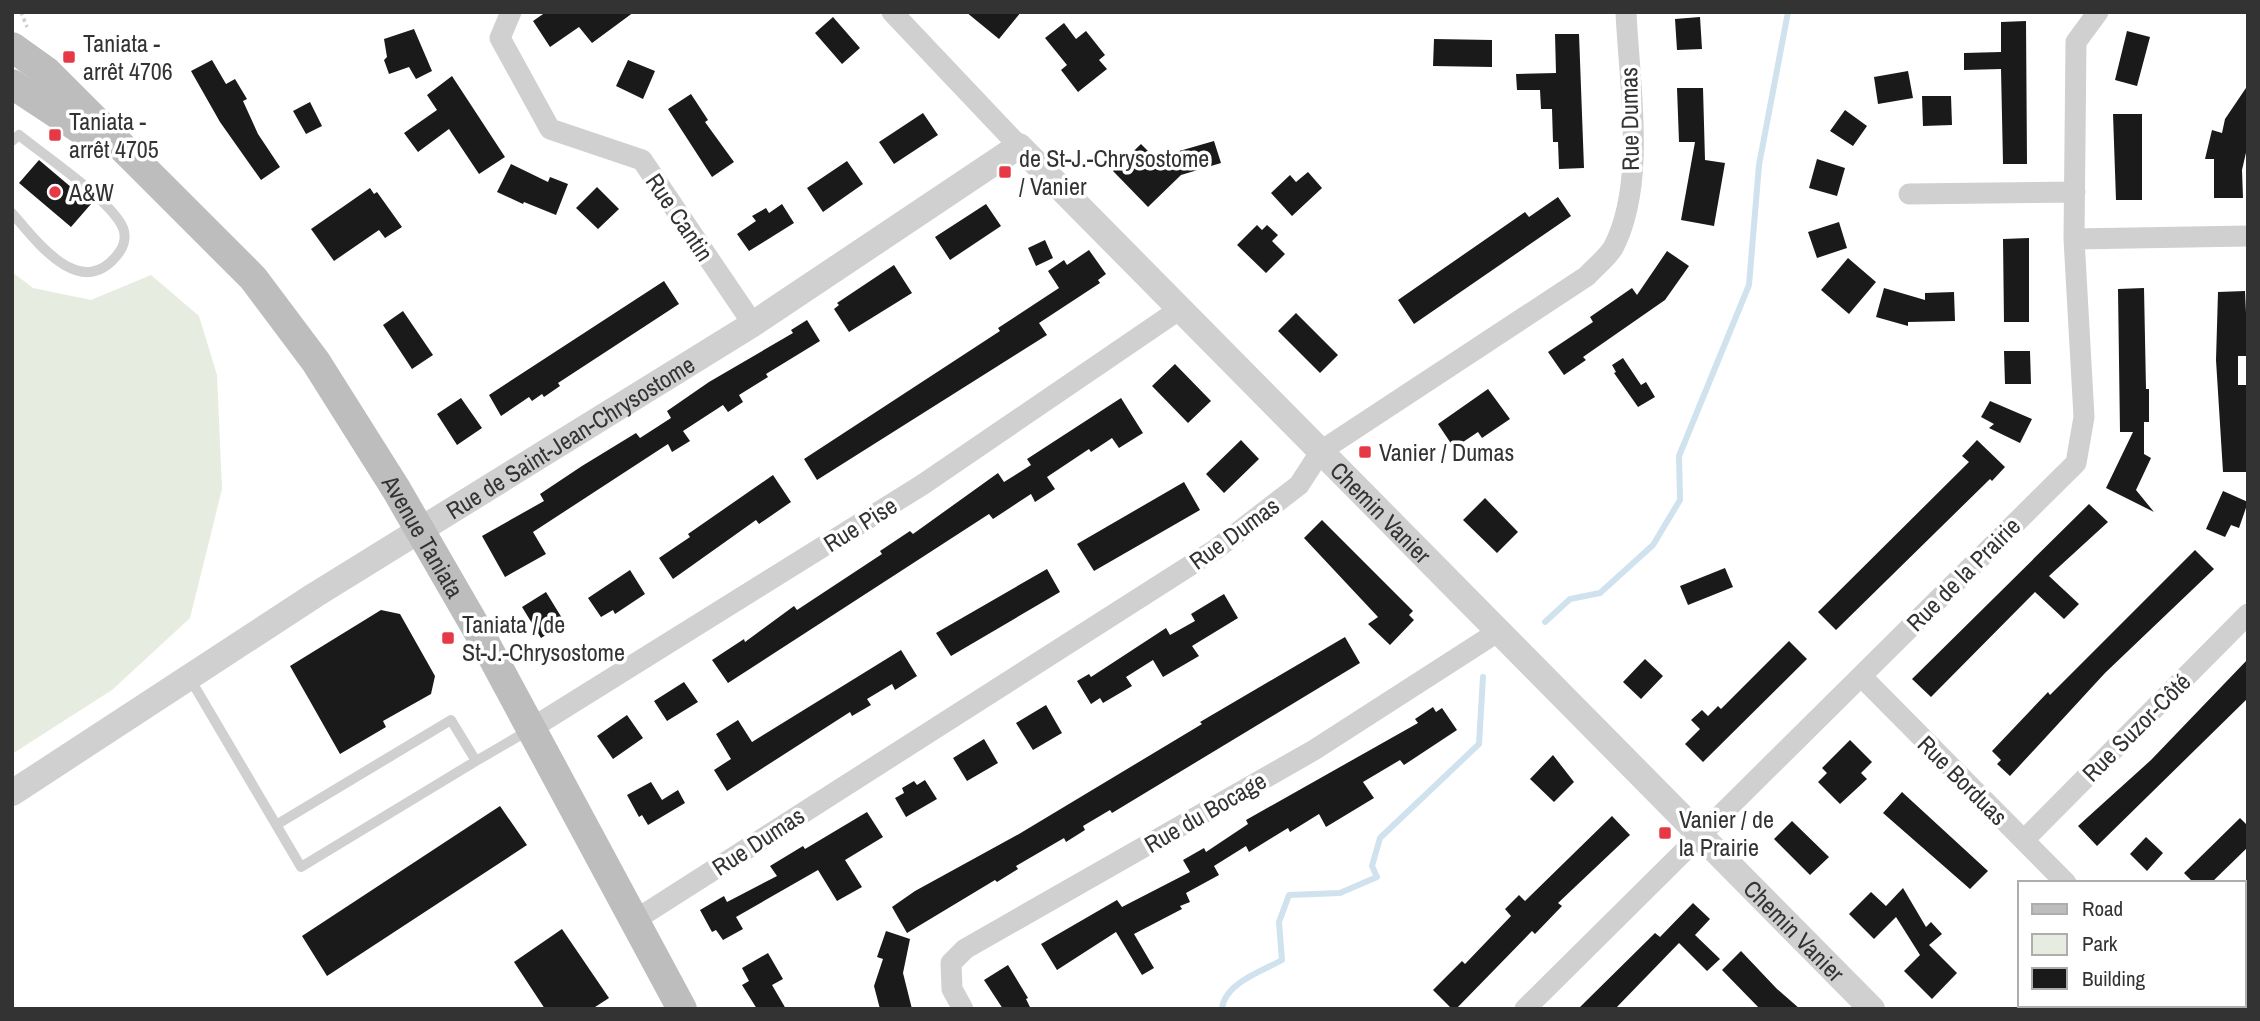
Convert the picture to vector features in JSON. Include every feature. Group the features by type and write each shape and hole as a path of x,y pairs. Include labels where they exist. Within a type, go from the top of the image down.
{"main road":[{"name":"Avenue Taniata","path":"13,49 47,72 261,289 316,362 420,530 532,728 675,1006"},
{"name":"Avenue Taniata","path":"12,84 149,175"}],"street":[{"name":"Rue Cantin","path":"511,12 500,38 550,129 642,160 753,324"},
{"name":"Chemin Vanier","path":"892,12 1019,146 1871,1009"},
{"name":"Rue Dumas","path":"632,922 1216,549 1299,485 1321,451 1587,276 1612,250 1625,213 1633,164 1626,12"},
{"name":"Rue de la Prairie","path":"1525,1009 2076,463 2084,417 2074,239 2076,42 2098,12"},
{"name":"Rue de Saint-Jean-Chrysostome","path":"12,793 420,530 753,324 1019,146"},
{"path":"1909,194 2075,192"},
{"path":"2074,239 2248,236"},
{"name":"Rue Pise","path":"532,728 922,485 1180,309"},
{"name":"Rue Suzor-Côté","path":"2024,840 2248,614"},
{"name":"Rue du Bocage","path":"963,1009 952,989 951,963 965,949 1314,750 1499,631"},
{"name":"Rue Borduas","path":"1861,676 2064,881"}],"lane":[{"path":"12,141 19,135 97,198 120,222 125,233 123,247 111,263 97,270 80,271 61,264 12,213"},
{"path":"189,677 301,867 532,728"},
{"path":"276,825 450,720 476,761"}],"green space":[{"path":"12,272 33,288 91,300 151,275 199,316 217,375 222,489 190,618 112,690 12,754"}],"building":[{"path":"546,12 634,12 592,43 579,27 550,47 533,21"},
{"path":"966,12 1021,12 999,39"},
{"path":"833,17 860,48 842,64 815,33"},
{"path":"1700,17 1702,49 1677,50 1675,19"},
{"path":"2026,21 2027,164 2003,164 2001,69 1964,70 1964,53 2001,52 2001,22"},
{"path":"1064,23 1076,39 1086,31 1105,55 1099,60 1107,69 1078,92 1061,70 1067,65 1045,38"},
{"path":"414,29 432,71 416,79 409,67 389,74 384,60 387,57 384,39"},
{"path":"2127,31 2150,37 2137,86 2115,80"},
{"path":"1555,34 1579,34 1584,168 1559,169 1558,142 1553,142 1552,109 1541,109 1540,90 1517,90 1516,74 1556,73"},
{"path":"1434,39 1492,40 1492,67 1433,66"},
{"path":"212,60 226,84 235,79 247,99 243,101 258,134 280,167 261,180 220,122 191,71"},
{"path":"628,60 655,71 643,99 616,86"},
{"path":"1908,71 1913,98 1878,104 1874,77"},
{"path":"452,76 505,157 479,174 449,129 418,152 404,133 437,110 427,95"},
{"path":"2248,85 2248,144 2242,170 2243,198 2214,198 2214,159 2205,159 2212,130 2222,133 2225,119"},
{"path":"1677,88 1703,88 1705,160 1725,163 1714,226 1681,220 1695,142 1679,142"},
{"path":"691,94 708,120 705,122 734,162 712,177 668,109"},
{"path":"1922,96 1951,96 1952,125 1923,126"},
{"path":"310,102 322,126 306,134 293,111"},
{"path":"1845,110 1867,126 1853,146 1830,131"},
{"path":"923,113 938,135 894,164 879,142"},
{"path":"2113,114 2142,114 2142,200 2116,200"},
{"path":"1214,141 1221,163 1181,175 1148,207 1113,171 1141,144 1155,158"},
{"path":"1817,159 1845,168 1837,196 1809,188"},
{"path":"39,160 91,204 71,227 19,183"},
{"path":"847,161 863,184 823,212 807,188"},
{"path":"511,164 548,182 550,177 568,184 556,215 497,192"},
{"path":"1308,172 1322,188 1292,216 1271,193 1290,175 1296,182"},
{"path":"597,187 619,209 598,229 576,208"},
{"path":"370,188 374,194 377,192 402,227 385,238 379,230 334,261 311,229"},
{"path":"1558,197 1571,216 1414,324 1398,300 1525,212 1529,217"},
{"path":"782,204 794,223 749,251 737,234 756,221 752,216 766,208 769,213"},
{"path":"986,204 1001,226 950,260 935,237"},
{"path":"1839,222 1847,248 1817,258 1808,232"},
{"path":"1257,225 1262,230 1267,225 1278,235 1272,241 1285,254 1266,273 1237,245"},
{"path":"2029,238 2029,322 2004,322 2003,239"},
{"path":"1045,240 1053,258 1036,266 1028,248"},
{"path":"1089,250 1106,274 1098,280 1100,283 1039,323 1047,335 817,480 804,459 1000,331 998,328 1059,288 1048,271 1064,260 1067,265"},
{"path":"1667,251 1689,266 1665,300 1583,357 1586,360 1564,375 1548,352 1593,322 1590,317 1632,288 1637,295"},
{"path":"1848,258 1876,282 1849,314 1821,290"},
{"path":"894,265 912,293 849,332 834,309 839,305 837,303"},
{"path":"664,281 679,304 558,383 560,386 544,397 542,394 532,401 529,397 501,416 489,395"},
{"path":"1884,288 1925,300 1925,293 1954,292 1955,321 1908,322 1908,326 1876,317"},
{"path":"2144,288 2149,422 2144,422 2144,454 2151,458 2136,490 2154,512 2106,488 2133,432 2120,432 2118,289"},
{"path":"2245,291 2248,356 2238,356 2238,385 2248,385 2248,472 2223,472 2216,360 2218,292"},
{"path":"403,311 433,355 412,369 383,325"},
{"path":"1296,313 1338,355 1320,373 1278,331"},
{"path":"807,320 820,341 766,374 768,377 739,395 743,402 728,412 723,405 683,431 690,441 672,452 668,444 533,532 546,554 505,577 482,536 544,501 540,494 582,466 636,433 640,438 671,418 667,411 709,382 793,333 791,330"},
{"path":"2004,351 2030,351 2031,384 2005,384"},
{"path":"1623,358 1641,385 1646,382 1655,397 1638,407 1614,373 1616,372 1612,365"},
{"path":"1175,364 1211,401 1188,423 1152,386"},
{"path":"1488,389 1510,419 1482,438 1478,432 1454,448 1438,424"},
{"path":"461,398 482,428 457,445 437,414"},
{"path":"1121,398 1143,433 1119,448 1112,438 1091,452 1089,449 1047,477 1055,489 1035,502 1031,494 993,519 989,514 728,683 712,660 744,639 745,642 794,606 797,610 882,554 880,551 910,531 913,534 998,473 1004,482 1031,465 1027,459"},
{"path":"1990,401 2032,419 2020,443 1989,428 1994,424 1981,417"},
{"path":"1241,440 1259,459 1224,493 1206,474"},
{"path":"1977,440 2005,467 1836,630 1818,612 1969,462 1962,456"},
{"path":"773,475 791,502 759,524 756,520 673,579 659,558 690,537 688,534"},
{"path":"1184,482 1200,510 1094,571 1077,544"},
{"path":"2223,491 2248,502 2239,528 2231,525 2225,537 2206,529"},
{"path":"1485,498 1518,532 1497,553 1463,520"},
{"path":"2089,504 2108,522 2049,576 2079,604 2064,619 2035,592 1931,697 1912,679"},
{"path":"1322,520 1413,611 1409,615 1414,620 1390,645 1368,624 1378,617 1304,538"},
{"path":"2195,550 2214,569 2105,673 2010,776 1997,764 2001,760 1992,751 2048,692 2050,695"},
{"path":"1725,568 1733,587 1688,605 1680,586"},
{"path":"1047,569 1060,592 951,656 936,633"},
{"path":"630,570 645,594 615,614 613,610 601,617 588,598"},
{"path":"546,592 565,623 541,638 522,607"},
{"path":"1224,594 1238,618 1192,646 1199,656 1163,677 1153,660 1126,677 1132,686 1103,703 1100,698 1091,704 1077,681 1089,674 1091,677 1166,628 1170,635 1195,621 1191,614"},
{"path":"381,610 400,614 435,676 431,694 383,721 386,727 340,754 290,666"},
{"path":"1345,637 1360,663 1112,813 1110,810 1083,826 1085,830 1066,842 1064,838 1016,866 1018,869 997,882 995,880 907,933 892,907 915,891 1019,834 1202,724 1200,722"},
{"path":"1789,641 1807,659 1703,762 1685,744 1700,729 1691,720 1702,710 1708,716 1718,706 1721,709"},
{"path":"901,650 917,676 895,690 892,684 867,699 871,705 852,716 850,712 727,791 714,770 731,759 716,734 738,720 752,742"},
{"path":"1645,659 1663,676 1641,699 1623,682"},
{"path":"2248,659 2248,698 2097,846 2078,826 2151,760"},
{"path":"684,682 698,702 667,721 654,701"},
{"path":"1046,705 1062,733 1033,750 1016,723"},
{"path":"1433,707 1436,712 1442,708 1457,730 1404,765 1400,760 1363,782 1374,798 1326,827 1319,814 1290,832 1288,828 1249,852 1246,846 1214,866 1219,875 1186,893 1190,902 1180,906 1182,909 1134,934 1154,968 1142,975 1116,932 1057,970 1041,944 1117,900 1122,907 1190,872 1183,860 1204,848 1206,852 1248,824 1246,820 1418,723 1415,719"},
{"path":"627,715 643,738 613,759 597,736"},
{"path":"984,739 998,763 967,781 953,758"},
{"path":"1850,740 1872,762 1861,773 1867,779 1840,804 1818,782 1827,773 1822,768"},
{"path":"1553,755 1574,782 1554,802 1530,779"},
{"path":"925,780 937,799 906,817 895,798 904,793 902,788 914,781 917,785"},
{"path":"651,782 662,800 678,790 685,803 648,825 642,815 639,817 627,795"},
{"path":"1902,792 1988,871 1970,889 1883,813"},
{"path":"500,806 527,845 327,976 302,936"},
{"path":"867,812 883,837 845,860 862,887 837,901 818,870 736,917 743,929 723,940 716,930 712,932 700,910 724,896 727,902 777,876 770,866 803,846 805,849"},
{"path":"1612,816 1630,835 1558,903 1562,906 1535,934 1532,931 1456,1009 1452,1009 1433,990 1462,961 1465,964 1511,916 1505,909 1519,895 1525,901"},
{"path":"2240,818 2248,826 2248,847 2213,881 2192,881 2184,873"},
{"path":"1792,821 1829,857 1810,875 1774,839"},
{"path":"2146,837 2163,853 2147,871 2130,854"},
{"path":"1903,888 1926,927 1931,922 1942,934 1929,945 1957,973 1932,999 1904,971 1920,955 1896,917 1874,939 1849,914 1871,892 1886,906"},
{"path":"1693,903 1710,919 1695,935 1720,959 1707,971 1679,943 1615,1009 1578,1009 1655,933 1660,937"},
{"path":"562,929 609,998 592,1009 545,1009 514,962"},
{"path":"886,931 910,939 903,973 912,1009 880,1009 874,986 883,959 877,957"},
{"path":"1741,951 1800,1009 1760,1009 1722,970"},
{"path":"768,953 783,979 772,985 786,1009 757,1009 742,985 749,981 742,968"},
{"path":"1008,965 1028,998 1026,999 1031,1009 1003,1009 984,980"}],"waterway":[{"path":"1545,622 1570,599 1600,593 1653,545 1680,500 1679,456 1749,285 1759,165 1788,12"},
{"path":"1222,1009 1224,1000 1237,985 1282,960 1279,922 1289,895 1340,893 1377,877 1372,866 1380,838 1479,744 1483,677"}],"place":[{"name":"Taniata - arrêt 4706","path":"69,57"},
{"name":"Taniata - arrêt 4705","path":"55,135"},
{"name":"de St-J.-Chrysostome / Vanier","path":"1005,172"},
{"name":"A&W","path":"55,192"},
{"name":"Vanier / Dumas","path":"1365,452"},
{"name":"Taniata / de St-J.-Chrysostome","path":"448,638"},
{"name":"Vanier / de la Prairie","path":"1665,833"}]}
